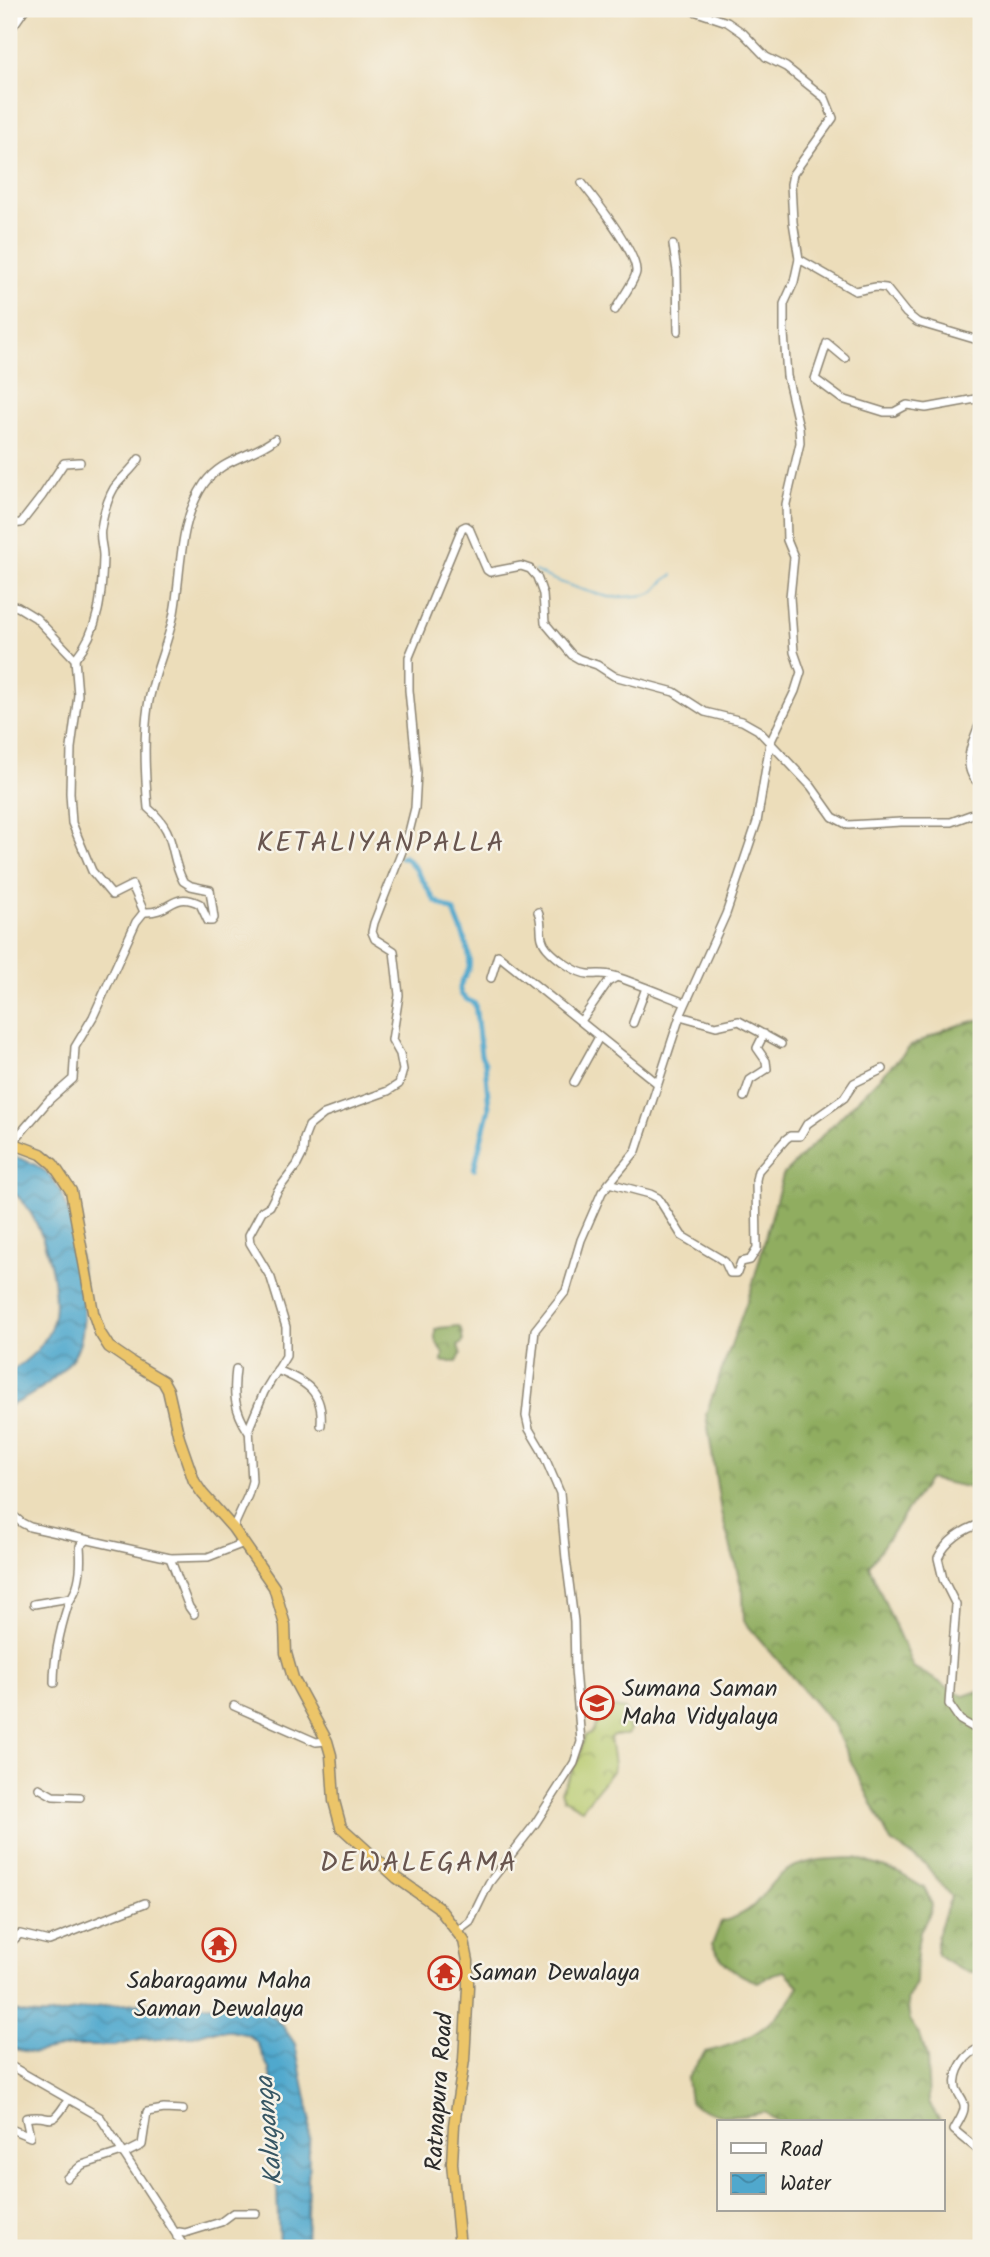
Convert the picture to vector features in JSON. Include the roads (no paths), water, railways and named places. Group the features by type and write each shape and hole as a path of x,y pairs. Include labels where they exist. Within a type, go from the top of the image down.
{"highway":[{"name":"Ratnapura Road","path":"10,1143 41,1154 52,1164 71,1191 93,1312 100,1333 109,1346 163,1381 168,1390 179,1438 194,1481 244,1542 274,1587 285,1625 286,1653 293,1678 327,1741 331,1755 335,1808 341,1827 377,1861 438,1907 464,1941 468,1961 468,1988 464,2060 453,2125 452,2162 460,2248"}],"street":[{"path":"9,32 25,9"},
{"path":"458,1931 470,1922 489,1883 535,1824 574,1763 581,1742 574,1621 560,1493 542,1451 529,1429 526,1416 535,1330 566,1292 581,1240 602,1192 636,1151 680,1016 726,914 757,822 770,743 795,691 801,672 794,652 790,597 794,557 787,540 786,504 800,443 787,376 784,304 794,282 799,259 793,222 793,174 833,118 825,98 786,67 766,57 743,33 727,22 688,9"},
{"path":"582,183 606,213 635,263 637,274 615,310"},
{"path":"673,245 677,271 678,331"},
{"path":"799,259 856,291 876,286 886,288 917,323 981,341"},
{"path":"845,358 827,343 815,379 842,399 884,412 894,412 908,405 926,408 981,398"},
{"path":"144,912 156,913 177,900 190,899 200,904 208,921 214,918 210,890 191,886 183,881 167,829 159,817 148,808 145,773 148,706 169,635 182,538 204,484 221,466 263,448 275,439"},
{"path":"75,659 93,633 102,588 103,552 100,533 108,501 115,486 139,459"},
{"path":"9,524 21,523 64,463 80,462"},
{"path":"233,1528 252,1481 249,1432 264,1392 286,1356 286,1327 271,1278 250,1243 249,1235 262,1211 270,1206 278,1190 297,1165 303,1153 309,1126 324,1114 388,1091 399,1084 403,1070 400,1054 392,1040 399,995 397,962 394,951 374,939 372,932 408,836 415,808 417,772 408,680 409,657 462,528 469,528 490,572 521,566 530,569 543,594 545,623 572,655 614,676 674,692 705,712 742,721 758,730 811,786 833,817 848,825 951,822 981,811"},
{"path":"9,605 18,607 36,618 75,659 78,695 71,748 69,793 72,823 92,871 104,888 112,895 132,886 144,912"},
{"path":"981,721 971,744 968,763 981,786"},
{"path":"10,1143 49,1100 73,1079 75,1047 93,1017 136,922 144,912"},
{"path":"538,912 541,917 540,937 547,948 582,973 590,975 600,972 685,1003"},
{"path":"491,978 498,955 657,1083"},
{"path":"581,1021 608,982 617,977"},
{"path":"634,1023 646,988"},
{"path":"680,1016 716,1026 739,1020 781,1044"},
{"path":"744,1097 750,1080 767,1069 766,1061 758,1051 764,1034"},
{"path":"573,1082 599,1037"},
{"path":"610,1183 658,1198 682,1236 725,1262 730,1273 737,1273 741,1262 750,1260 757,1249 758,1171 786,1139 800,1136 807,1124 844,1098 853,1083 865,1080 883,1069"},
{"path":"236,1369 233,1389 236,1408 249,1432"},
{"path":"277,1370 307,1382 321,1405 321,1425"},
{"path":"9,1512 30,1527 170,1558 208,1557 244,1542"},
{"path":"981,1524 957,1536 943,1548 938,1558 943,1579 956,1605 949,1704 960,1720 981,1732"},
{"path":"54,1683 54,1667 70,1598 76,1589 81,1559 80,1546 88,1540"},
{"path":"170,1558 194,1614"},
{"path":"34,1604 70,1598"},
{"path":"234,1706 316,1742 327,1741"},
{"path":"39,1788 53,1796 80,1797"},
{"path":"9,1944 20,1934 49,1941 145,1903"},
{"path":"981,2048 965,2057 957,2074 956,2090 964,2109 954,2130 981,2152"},
{"path":"9,2065 100,2117 185,2248"},
{"path":"9,2132 11,2129 30,2137 26,2118 57,2117 68,2100"},
{"path":"67,2178 82,2165 142,2145 147,2112 183,2110"},
{"path":"177,2237 179,2232 186,2233 221,2222 233,2213 256,2213"}],"water":[{"path":"9,1155 42,1169 60,1191 68,1210 80,1260 84,1311 78,1348 66,1366 38,1390 9,1406 9,1372 29,1358 40,1346 49,1332 55,1309 52,1271 40,1231 31,1213 9,1190"},
{"path":"237,2000 250,2002 267,2012 282,2025 295,2044 310,2117 306,2248 279,2248 274,2097 269,2069 257,2043 249,2035 231,2031 209,2031 190,2037 145,2039 114,2046 70,2046 34,2053 9,2048 9,2009 46,2015 130,2004 207,2005"}],"waterway":[{"path":"535,571 571,586 612,597 649,594 673,575"},
{"path":"401,857 405,857 416,869 435,901 454,911 469,954 469,967 460,990 464,997 475,1004 489,1108 474,1169"}],"place":[{"name":"Sumana Saman Maha Vidyalaya","path":"597,1703"},
{"name":"Sabaragamu Maha Saman Dewalaya","path":"219,1945"},
{"name":"Saman Dewalaya","path":"445,1973"}],"district":[{"name":"KETALIYANPALLA","path":"381,843"},
{"name":"DEWALEGAMA","path":"419,1863"}],"water label":[{"name":"Kaluganga","path":"270,2131"}]}
